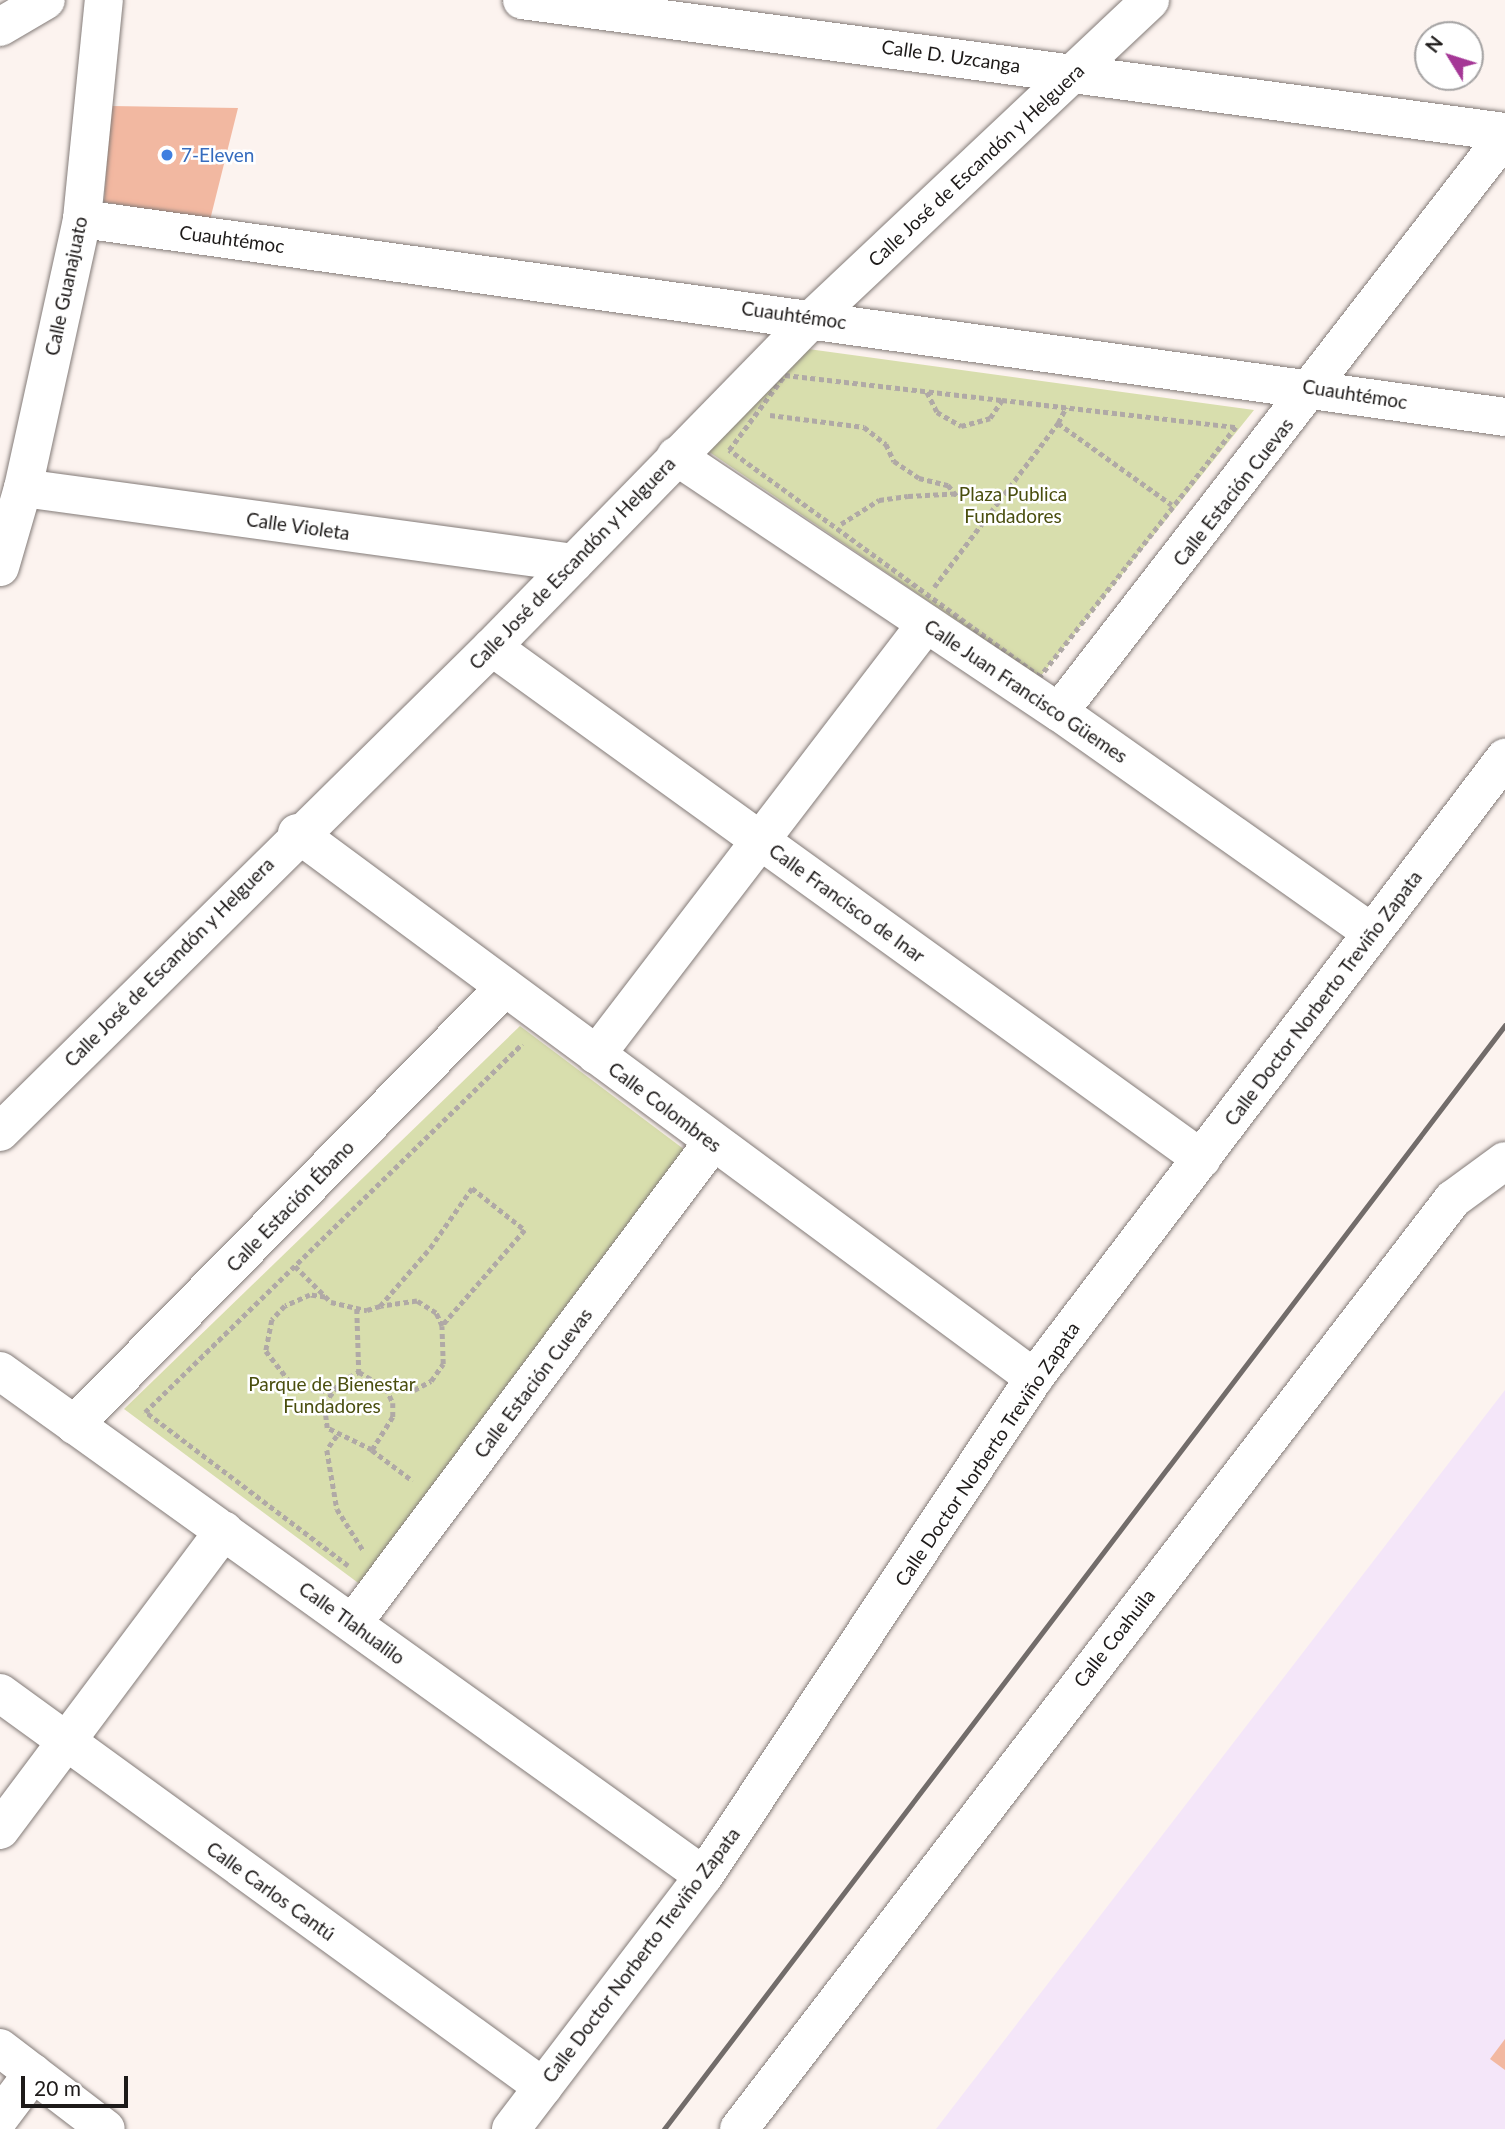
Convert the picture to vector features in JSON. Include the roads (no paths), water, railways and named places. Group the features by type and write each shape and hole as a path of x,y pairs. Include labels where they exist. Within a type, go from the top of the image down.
{"street":[{"path":"0,27 46,0"},
{"name":"Calle Guanajuato","path":"0,567 23,488 82,219 104,0"},
{"name":"Calle D. Uzcanga","path":"522,0 575,2 1505,134"},
{"name":"Calle José de Escandón y Helguera","path":"0,1132 297,833 492,647 813,318 1150,0"},
{"name":"Calle Estación Cuevas","path":"1059,712 1315,388 1505,134"},
{"name":"Cuauhtémoc","path":"82,219 813,318 1505,417"},
{"name":"Calle Juan Francisco Güemes","path":"676,456 928,609 1059,712 1371,932"},
{"name":"Calle Violeta","path":"23,488 574,563"},
{"path":"596,1055 760,840 928,609"},
{"name":"Calle Francisco de Inar","path":"492,647 1202,1159"},
{"name":"Calle Doctor Norberto Treviño Zapata","path":"511,2129 704,1876 1034,1378 1505,758"},
{"name":"Calle Colombres","path":"297,833 712,1143 1034,1378"},
{"name":"Calle Estación Ébano","path":"74,1425 505,987"},
{"name":"Calle Estación Cuevas","path":"353,1623 712,1143"},
{"name":"Calle Coahuila","path":"739,2129 1452,1199 1505,1161"},
{"name":"Calle Tlahualilo","path":"0,1371 704,1876"},
{"path":"0,1830 64,1741 224,1531"},
{"name":"Calle Carlos Cantú","path":"0,1693 543,2087"},
{"path":"0,2048 106,2129"},
{"path":"0,2117 33,2073"}],"railway":[{"path":"664,2129 1505,1025"}],"place":[{"name":"7-Eleven","path":"167,155"}],"park label":[{"name":"Plaza Publica Fundadores","path":"1013,505"},
{"name":"Parque de Bienestar Fundadores","path":"332,1395"}]}
